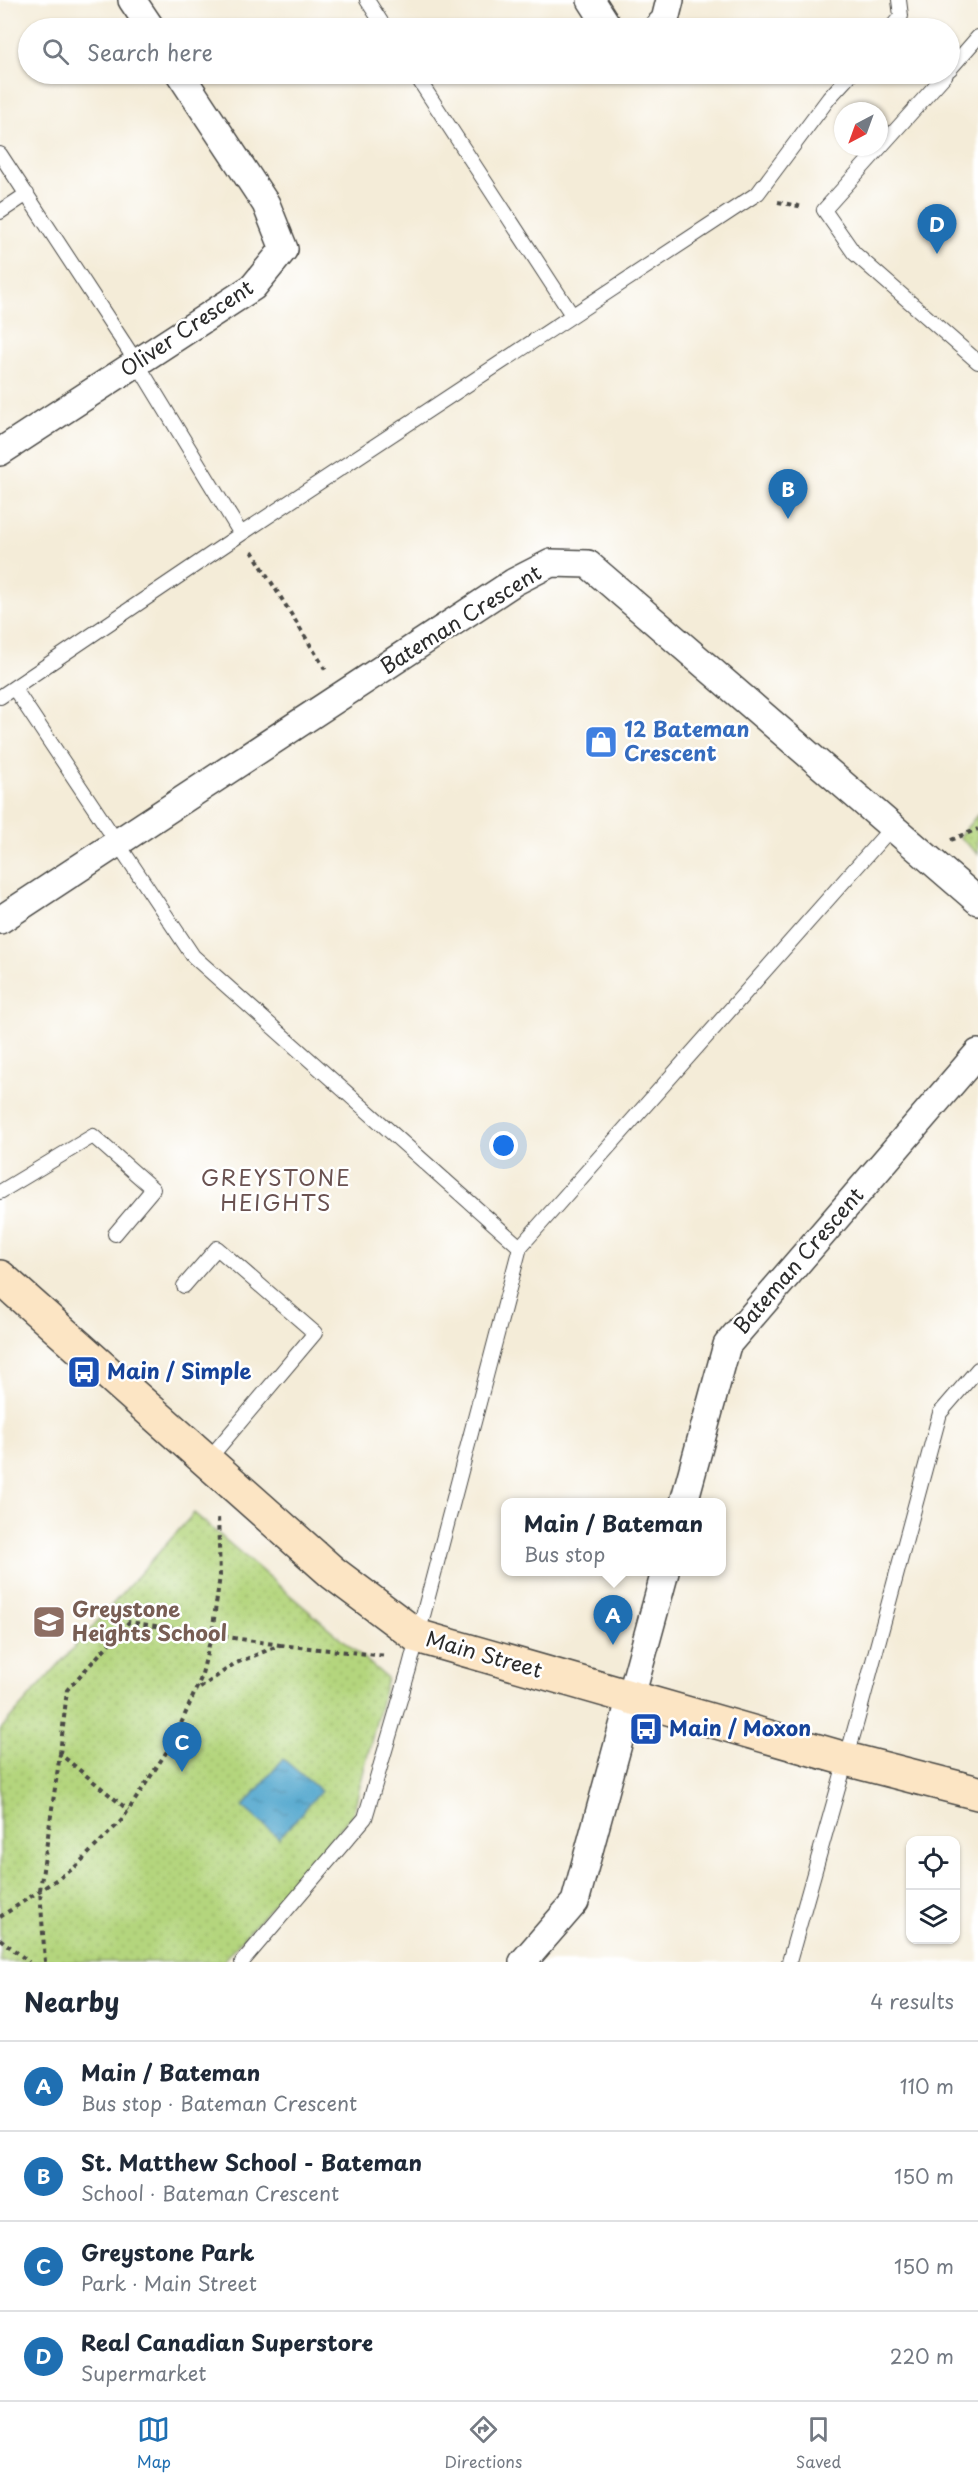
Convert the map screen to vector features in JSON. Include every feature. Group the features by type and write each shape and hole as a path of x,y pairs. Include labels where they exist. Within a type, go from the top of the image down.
{"street":[{"path":"132,0 144,18"},
{"path":"591,0 603,18"},
{"path":"666,18 670,0"},
{"name":"Oliver Crescent","path":"0,452 253,287 284,249 266,204 187,84"},
{"name":"Bateman Crescent","path":"0,921 506,588 551,563 588,564 978,901"},
{"name":"Bateman Crescent","path":"685,1498 727,1346 978,1053"},
{"name":"Main Street","path":"0,1277 333,1573 417,1636 846,1759 978,1793"},
{"path":"523,1962 575,1902 664,1576"}],"lane":[{"path":"367,0 379,18"},
{"path":"899,0 899,18"},
{"path":"960,58 978,37"},
{"path":"422,84 572,315"},
{"path":"0,697 758,193 842,84"},
{"path":"937,84 824,210 854,253 978,362"},
{"path":"0,154 137,363 242,534"},
{"path":"0,212 27,194"},
{"path":"14,688 193,956 520,1247"},
{"path":"242,1962 365,1818 409,1669 520,1247 892,827"},
{"path":"0,1192 93,1136 153,1189 115,1234"},
{"path":"184,1286 217,1248 315,1333 207,1461"},
{"path":"789,1962 940,1413 978,1369"}],"path":[{"path":"758,193 780,203 824,210"},
{"path":"242,534 329,676"},
{"path":"946,844 978,829"},
{"path":"0,1917 74,1868 122,1820 172,1742 201,1678 212,1633 220,1576 218,1513"},
{"path":"45,1962 40,1890 67,1690 129,1622 280,1645 384,1654 409,1669"},
{"path":"195,1692 234,1664 280,1645"},
{"path":"60,1754 128,1810"},
{"path":"0,1939 29,1962"}],"green space":[{"path":"978,814 978,854 959,837"},
{"path":"194,1513 387,1678 353,1814 222,1962 0,1962 0,1730"}],"water":[{"path":"283,1759 321,1791 279,1838 243,1807"}],"place":[{"name":"Real Canadian Superstore","path":"937,254"},
{"name":"St. Matthew School - Bateman","path":"788,519"},
{"name":"12 Bateman Crescent","path":"601,742"},
{"name":"Main / Simple","path":"84,1372"},
{"name":"Greystone Heights School","path":"49,1622"},
{"name":"Main / Bateman","path":"613,1645"},
{"name":"Main / Moxon","path":"646,1729"},
{"name":"Greystone Park","path":"182,1772"}],"district":[{"name":"GREYSTONE HEIGHTS","path":"276,1190"}]}
